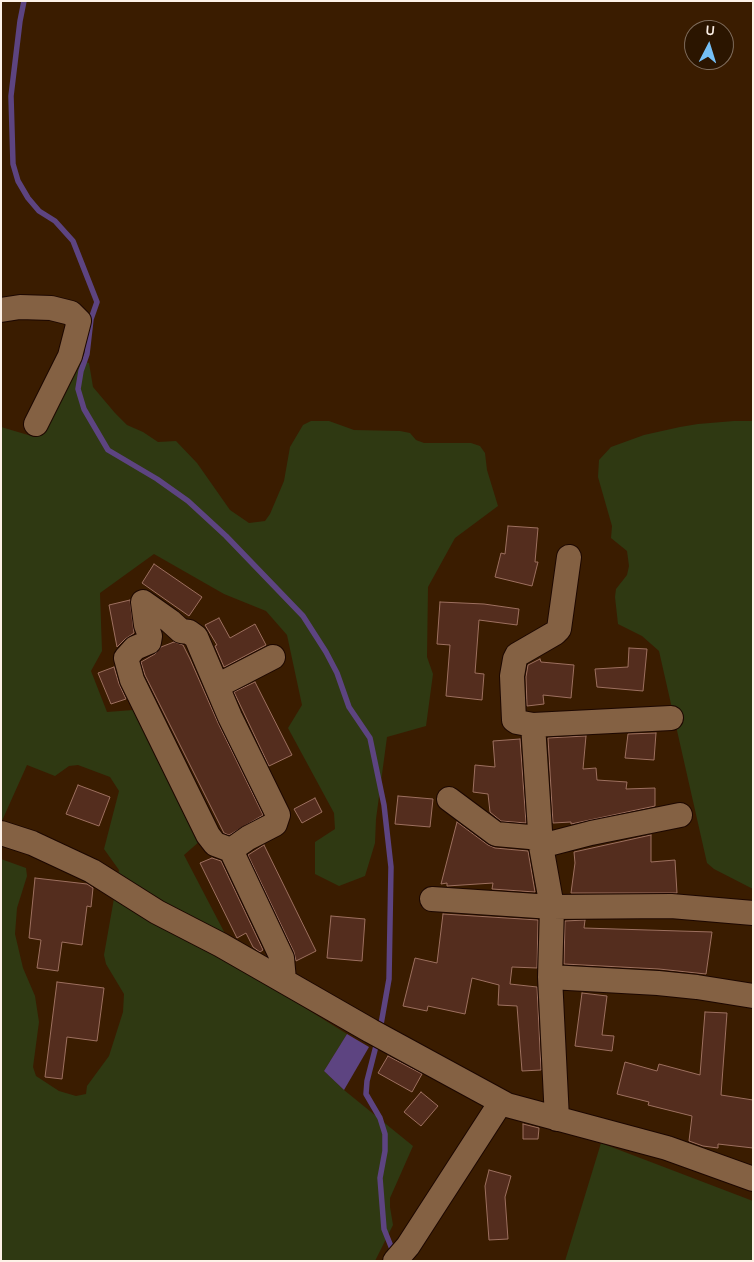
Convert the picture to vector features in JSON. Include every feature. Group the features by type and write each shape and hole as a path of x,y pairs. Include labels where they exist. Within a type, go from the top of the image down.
{"street":[{"path":"1,310 20,307 51,308 71,313 79,321 70,356 36,424"},
{"path":"568,557 558,629 555,633 521,651 515,659 512,676 513,717 517,722 533,725 672,718"},
{"path":"149,642 150,636 146,625 143,602 170,621 180,631"},
{"path":"231,850 248,838 275,824 278,815 196,637 190,632 180,631 166,634 135,648 126,658 132,680 208,835 215,844 231,850 282,958 284,980"},
{"path":"217,686 273,657"},
{"path":"533,725 541,842 552,907 550,977 557,1119"},
{"path":"449,799 496,834 541,842 680,814"},
{"path":"1,833 32,843 92,871 157,912 284,980 507,1105 667,1148 753,1179"},
{"path":"432,899 552,907 671,906 753,913"},
{"path":"550,977 658,983 753,996"},
{"path":"402,1253 501,1102"}],"green space":[{"path":"70,356 89,363 93,387 127,425 143,432 158,442 176,441 197,463 230,510 249,523 265,521 270,514 284,481 290,447 303,425 311,421 329,421 354,430 400,431 410,433 416,440 424,443 471,443 480,446 485,453 487,470 498,506 455,538 428,587 427,657 433,674 426,726 387,737 376,819 375,843 365,876 339,886 315,874 315,842 335,829 334,813 288,728 302,705 287,635 266,611 224,594 154,554 100,593 102,651 91,671 107,712 133,710 200,841 184,855 244,970 347,1034 324,1071 344,1090 413,1146 390,1198 393,1225 375,1261 1,1261 1,859 26,868 27,876 17,908 15,934 23,968 35,996 39,1022 33,1067 36,1076 59,1091 76,1096 86,1094 87,1086 109,1056 123,1012 124,994 106,964 104,955 119,870 104,849 119,791 110,777 78,765 69,766 55,776 27,765 1,823 1,427 35,437"},
{"path":"734,421 753,421 753,889 714,869 707,863 659,651 642,636 618,624 615,597 616,589 627,575 629,566 627,551 611,538 612,526 598,477 599,460 611,447 644,435 680,427"},
{"path":"601,1143 753,1201 753,1261 565,1261"}],"shaded area":[{"path":"347,1034 369,1047 344,1090 324,1071"}],"building":[{"path":"508,526 538,528 535,562 538,562 532,586 495,577 501,553 505,554"},
{"path":"154,564 202,597 189,616 142,583"},
{"path":"130,600 134,633 117,647 109,605"},
{"path":"440,602 484,604 519,609 517,625 479,620 475,673 484,674 482,700 446,696 450,645 437,644"},
{"path":"219,618 230,638 255,624 266,645 224,667 215,646 217,645 205,625"},
{"path":"174,642 183,645 218,723 263,815 229,835 224,833 145,675 141,662 155,654 161,647"},
{"path":"629,648 647,649 643,691 597,687 595,669 628,667"},
{"path":"540,659 541,662 574,665 571,698 543,695 544,704 527,706 526,677 528,665"},
{"path":"114,667 126,699 111,704 98,673"},
{"path":"255,682 292,755 269,766 234,692"},
{"path":"656,733 654,760 625,758 628,734"},
{"path":"586,736 583,769 596,768 597,780 627,782 626,789 655,788 655,806 571,824 571,822 553,823 548,738"},
{"path":"520,739 526,823 501,821 490,812 488,794 473,792 475,765 495,767 493,741"},
{"path":"78,785 110,797 99,826 66,814"},
{"path":"398,796 433,799 430,827 395,824"},
{"path":"315,798 322,812 302,823 294,809"},
{"path":"457,822 495,848 528,851 535,892 492,889 493,883 447,886 447,883 441,884"},
{"path":"651,835 651,862 675,860 677,893 571,893 575,863 574,852"},
{"path":"264,845 316,951 296,961 294,952 248,855"},
{"path":"212,858 221,861 263,950 260,952 253,947 246,933 237,938 200,863"},
{"path":"35,878 87,884 93,888 91,907 87,906 82,945 62,942 58,971 37,968 41,940 29,938"},
{"path":"443,914 538,920 537,968 512,967 510,984 537,987 541,1070 522,1071 517,1006 498,1005 499,985 472,978 465,1014 428,1006 427,1011 403,1006 415,958 437,963"},
{"path":"331,916 365,919 362,961 327,958"},
{"path":"585,920 584,928 712,932 706,974 659,969 564,964 565,921"},
{"path":"57,982 104,988 97,1041 67,1037 62,1079 45,1077"},
{"path":"582,993 607,996 602,1035 614,1036 612,1051 575,1046"},
{"path":"705,1012 727,1013 721,1095 753,1100 753,1148 718,1144 718,1148 703,1146 689,1141 692,1116 648,1105 649,1102 617,1094 625,1062 657,1071 659,1064 700,1075"},
{"path":"388,1056 422,1074 412,1092 378,1073"},
{"path":"421,1092 438,1106 421,1126 404,1112"},
{"path":"523,1124 539,1128 538,1139 523,1139"},
{"path":"489,1170 511,1176 505,1197 508,1239 489,1240 485,1186"}],"waterway":[{"path":"24,1 11,96 13,164 18,181 28,198 39,211 55,221 73,241 97,302 91,319 87,354 81,371 78,389 84,409 108,450 157,479 188,501 226,536 303,616 337,673 349,707 370,738 384,805 391,867 389,979 380,1030"},
{"path":"377,1042 367,1081 366,1094 380,1118 385,1134 385,1151 380,1178 384,1229 394,1254"}]}
